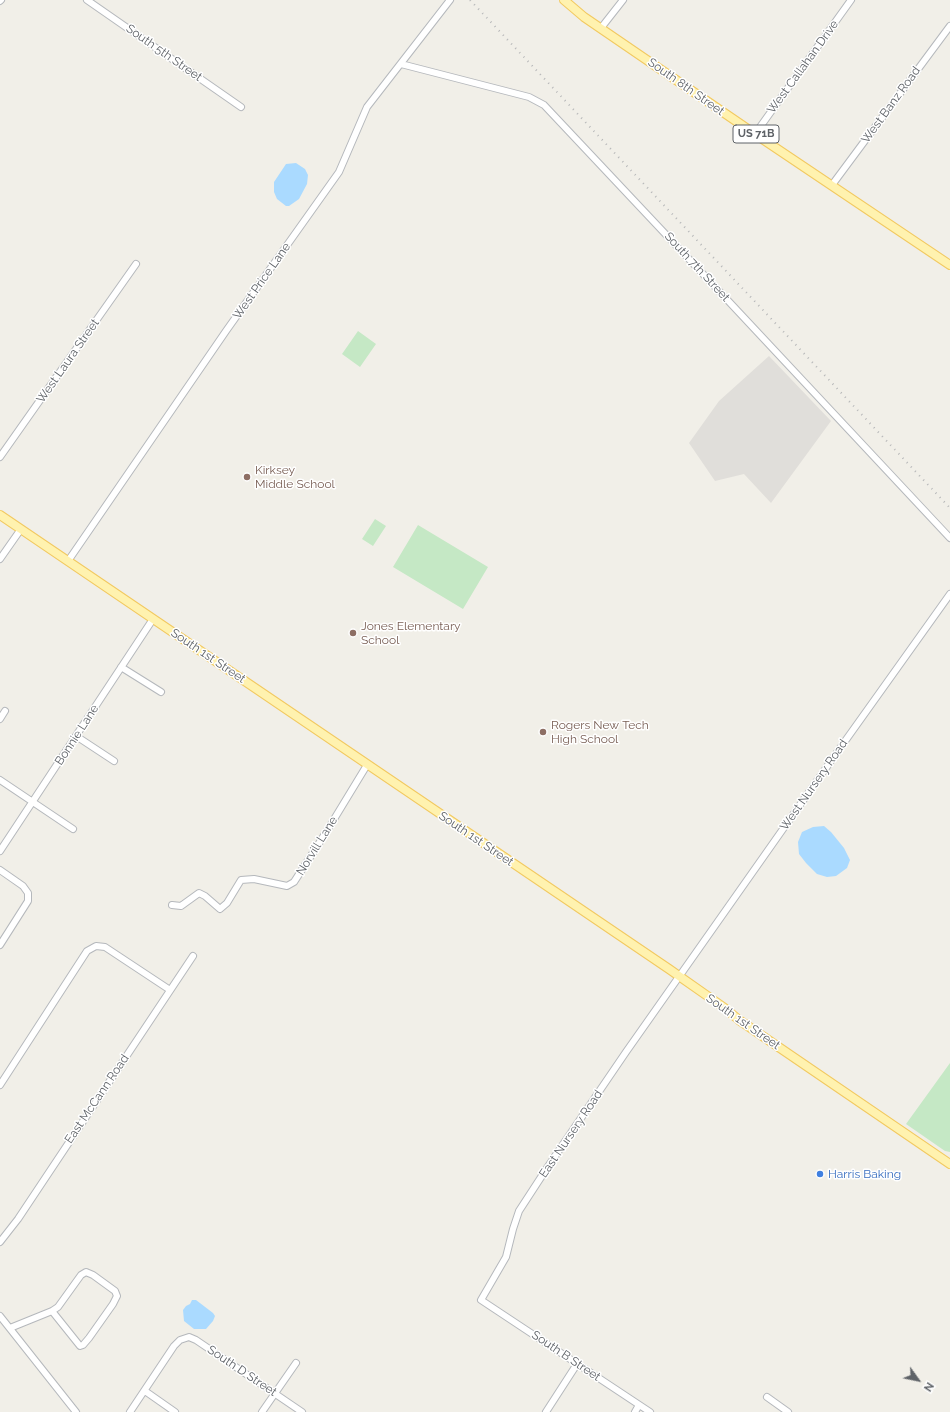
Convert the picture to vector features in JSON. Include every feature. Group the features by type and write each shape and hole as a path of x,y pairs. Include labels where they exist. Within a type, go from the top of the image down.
{"main road":[{"name":"South 8th Street","path":"564,0 601,28 755,134 950,265"},
{"name":"South 1st Street","path":"0,515 726,1008 739,1020 950,1164"}],"street":[{"name":"South 5th Street","path":"87,0 242,107"},
{"name":"West Price Lane","path":"68,561 222,337 339,172 367,107 450,0"},
{"path":"601,28 623,0"},
{"name":"West Callahan Drive","path":"755,134 851,0"},
{"name":"West Banz Road","path":"832,185 950,26"},
{"name":"South 7th Street","path":"401,64 529,97 544,105 950,538"},
{"name":"West Laura Street","path":"0,457 136,264"},
{"path":"0,559 21,529"},
{"name":"West Nursery Road","path":"680,977 824,770 950,594"},
{"name":"Bonnie Lane","path":"0,851 153,619"},
{"path":"121,667 161,692"},
{"path":"0,719 5,711"},
{"path":"76,736 114,761"},
{"name":"Norvill Lane","path":"172,905 182,906 200,893 220,908 227,903 241,880 254,879 287,886 294,882 367,765"},
{"path":"0,780 73,828"},
{"path":"0,870 23,886 28,893 28,901 0,945"},
{"path":"0,1085 87,951 96,946 105,947 170,990"},
{"name":"East McCann Road","path":"0,1242 18,1219 193,956"},
{"name":"East Nursery Road","path":"481,1300 506,1256 519,1211 626,1052 680,977"},
{"path":"10,1328 52,1311 58,1307 81,1275 86,1272 93,1274 115,1291 116,1296 113,1304 89,1338 83,1345 80,1346 52,1311"},
{"name":"South B Street","path":"481,1300 650,1412"},
{"path":"0,1316 76,1412"},
{"name":"South D Street","path":"145,1391 174,1346 180,1340 189,1338 196,1340 302,1412"},
{"path":"262,1412 296,1363"},
{"path":"546,1412 577,1364"},
{"path":"130,1412 145,1391 176,1412"},
{"path":"767,1397 788,1412"},
{"path":"635,1412 640,1405"}],"shaded area":[{"path":"769,356 831,421 771,503 744,474 715,481 689,443 719,401"}],"green space":[{"path":"358,331 376,344 360,367 342,354"},
{"path":"375,519 386,526 373,546 362,539"},
{"path":"418,525 488,567 463,609 393,567"},
{"path":"950,1063 950,1152 945,1151 906,1124"}],"water":[{"path":"296,163 305,169 308,175 307,184 299,199 289,206 286,206 277,199 274,192 274,182 286,164"},
{"path":"824,826 844,848 850,860 847,868 836,876 827,877 817,874 799,854 798,842 802,832 813,827"},
{"path":"192,1300 196,1300 215,1316 213,1321 206,1329 194,1329 184,1321 183,1310"}],"railway":[{"path":"470,0 950,508"}],"place":[{"name":"Kirksey Middle School","path":"247,477"},
{"name":"Jones Elementary School","path":"353,633"},
{"name":"Rogers New Tech High School","path":"543,732"},
{"name":"Harris Baking","path":"820,1174"}]}
